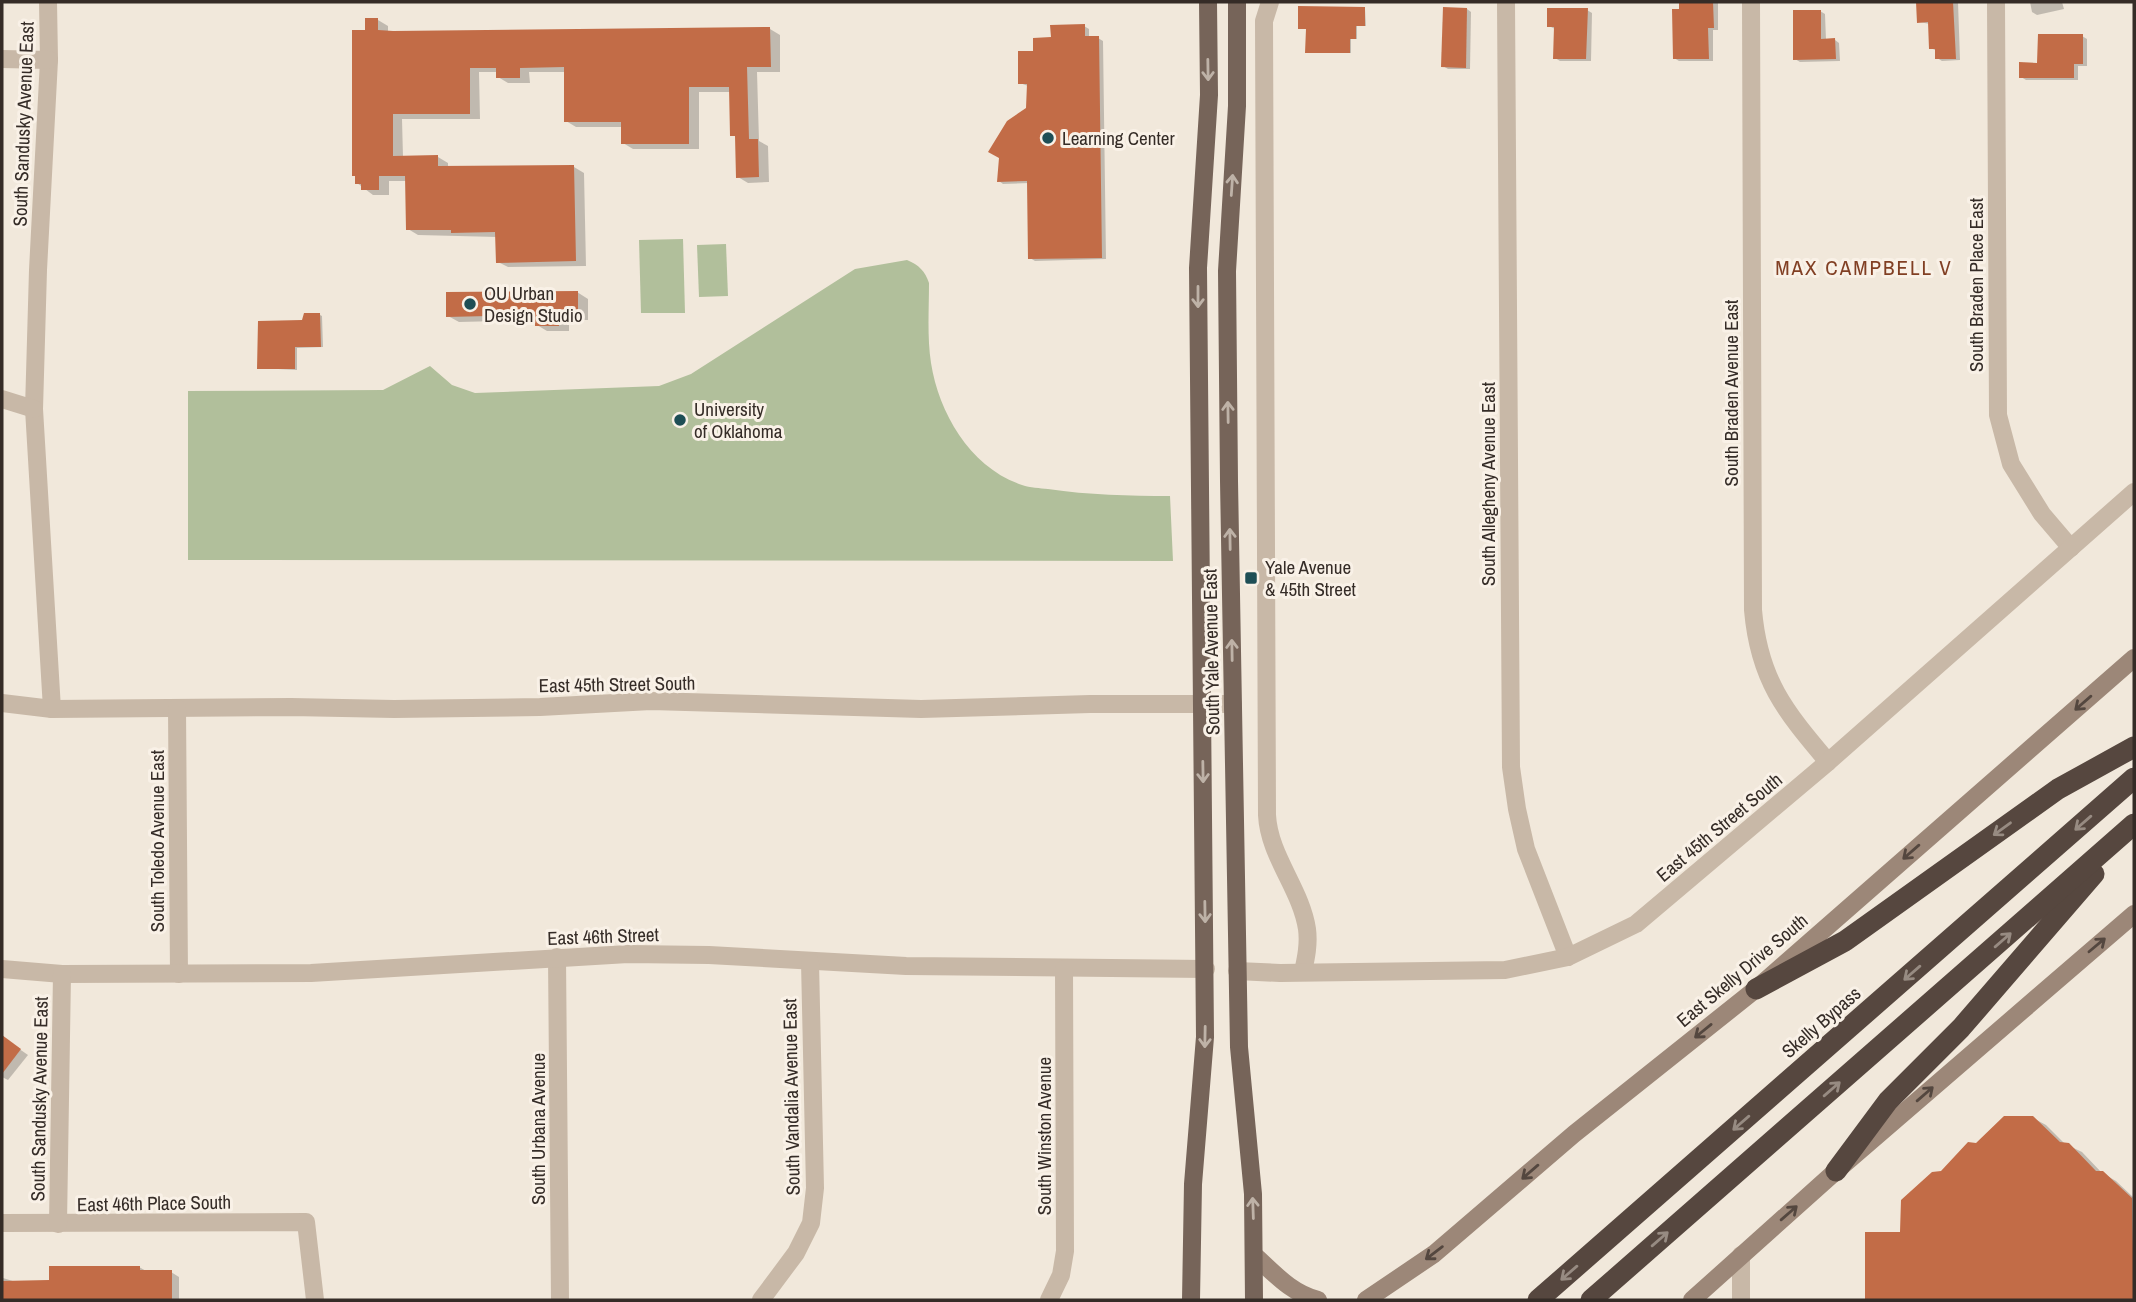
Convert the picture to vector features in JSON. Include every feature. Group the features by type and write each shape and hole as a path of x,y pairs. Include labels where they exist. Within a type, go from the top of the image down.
{"highway":[{"path":"1756,989 1845,941 2057,789 2134,747"},
{"name":"Skelly Bypass","path":"1538,1300 2134,778"},
{"path":"1836,1171 1888,1101 1961,1028 2134,826"},
{"path":"1591,1300 2134,826"}],"main road":[{"name":"South Yale Avenue East","path":"1191,1300 1192,1203 1203,1077 1206,969 1198,481 1198,268 1209,94 1208,2"},
{"name":"South Yale Avenue East","path":"1237,2 1237,106 1227,271 1229,481 1239,1047 1253,1194 1254,1300"},
{"path":"1198,481 1229,481"},
{"name":"East Skelly Drive South","path":"1366,1300 1444,1246 1574,1134 1756,989 2134,658"},
{"path":"1692,1300 1836,1171 2134,914"},
{"path":"1206,969 1237,971"},
{"path":"1254,1255 1288,1287 1305,1297 1318,1300"}],"street":[{"name":"South Sandusky Avenue East","path":"48,2 49,60 34,409 52,709"},
{"path":"1270,2 1264,21 1268,829 1306,924 1308,946 1303,972"},
{"name":"South Allegheny Avenue East","path":"1506,2 1511,767 1526,849 1567,957"},
{"name":"South Braden Avenue East","path":"1751,2 1755,635 1761,660 1779,701 1828,762"},
{"name":"South Braden Place East","path":"1996,2 1998,415 2011,464 2042,514 2071,548"},
{"path":"2,59 49,60"},
{"path":"2,398 34,409"},
{"name":"East 45th Street South","path":"1237,971 1505,970 1567,957 1636,924 1828,762 2134,492"},
{"name":"East 45th Street South","path":"2,704 52,709 407,709 651,701 921,709 1090,704 1233,704"},
{"name":"South Toledo Avenue East","path":"177,708 179,974"},
{"name":"East 46th Street","path":"2,969 62,974 311,973 628,954 1064,969 1206,969"},
{"name":"South Urbana Avenue","path":"557,957 560,1300"},
{"name":"South Vandalia Avenue East","path":"761,1300 796,1253 811,1223 815,1188 810,962"},
{"name":"South Winston Avenue","path":"1049,1300 1061,1275 1065,1251 1064,969"},
{"name":"South Sandusky Avenue East","path":"58,1224 62,974"},
{"name":"East 46th Place South","path":"2,1223 306,1222 315,1300"},
{"path":"1741,1255 1741,1300"}],"green space":[{"path":"683,239 685,313 641,313 639,240"},
{"path":"726,244 728,296 699,297 697,245"},
{"path":"907,260 921,269 929,283 931,363 941,401 960,437 973,452 987,466 1004,477 1028,487 1094,494 1170,496 1173,561 188,560 188,391 383,390 430,366 452,385 475,393 659,386 691,374 855,269"}],"building":[{"path":"1679,2 1713,2 1714,28 1708,28 1709,59 1673,59 1672,9 1679,9"},
{"path":"1916,2 1953,2 1956,59 1935,59 1935,49 1929,49 1928,22 1917,23"},
{"path":"1298,6 1365,7 1365,26 1356,26 1356,39 1350,39 1350,53 1305,53 1306,29 1298,29"},
{"path":"1443,7 1467,8 1466,68 1441,67"},
{"path":"1547,8 1588,8 1586,59 1553,59 1554,27 1547,27"},
{"path":"1793,10 1821,10 1821,39 1835,38 1836,59 1793,60"},
{"path":"365,18 378,18 378,30 393,31 770,27 771,67 747,67 749,139 758,139 759,177 736,178 735,136 730,136 729,87 689,87 689,144 621,144 621,122 564,122 564,67 520,68 520,78 496,78 496,68 470,68 470,114 393,114 393,156 438,155 438,166 574,165 576,261 496,263 495,232 406,230 405,176 379,176 379,190 361,190 361,184 355,184 355,176 352,176 352,30 365,30"},
{"name":"Learning Center","path":"1085,24 1085,36 1099,36 1102,258 1028,259 1027,181 997,182 999,158 988,152 1007,121 1026,108 1027,84 1018,84 1018,51 1033,51 1033,38 1051,37 1050,25"},
{"path":"2038,34 2083,34 2083,64 2074,64 2074,78 2019,78 2019,62 2037,63"},
{"path":"578,291 578,315 559,315 559,326 535,326 535,315 446,317 446,292"},
{"path":"304,313 320,313 321,347 295,347 295,369 257,369 258,321 302,320"},
{"path":"2,1035 21,1049 2,1074"},
{"path":"2004,1116 2033,1116 2060,1142 2069,1143 2096,1171 2103,1171 2132,1198 2134,1300 1865,1300 1865,1232 1900,1232 1901,1200 1932,1172 1941,1171 1968,1142 1976,1143"},
{"path":"49,1266 140,1266 140,1270 172,1270 172,1299 2,1300 2,1281 49,1280"}],"place":[{"name":"Learning Center","path":"1048,138"},
{"name":"OU Urban Design Studio","path":"470,304"},
{"name":"University of Oklahoma","path":"680,420"},
{"name":"Yale Avenue & 45th Street","path":"1251,578"}],"district":[{"name":"MAX CAMPBELL V","path":"1864,268"}]}
